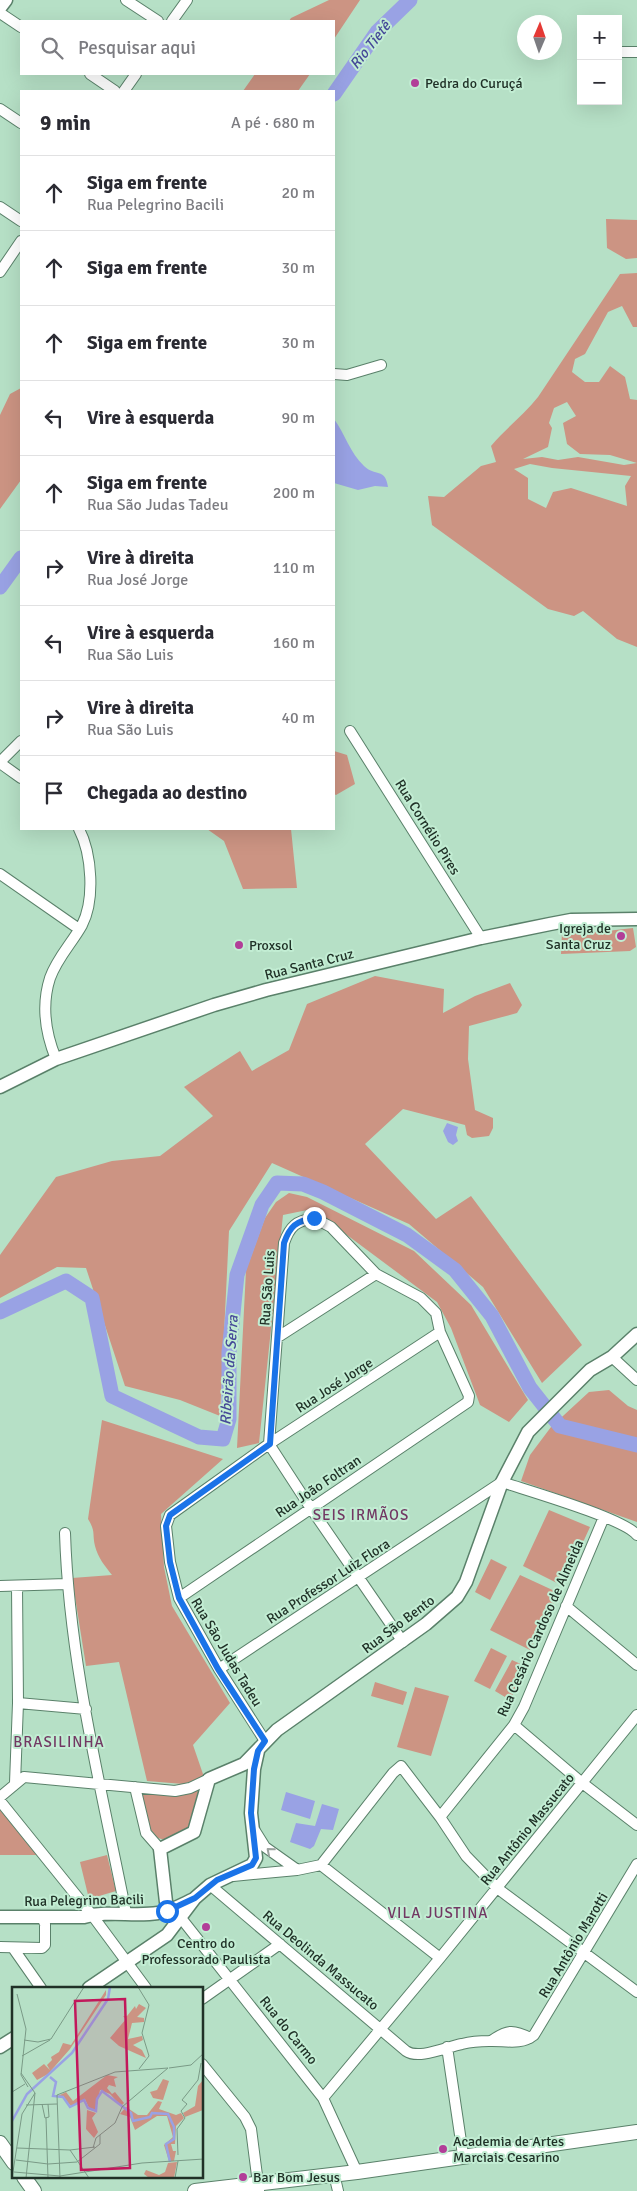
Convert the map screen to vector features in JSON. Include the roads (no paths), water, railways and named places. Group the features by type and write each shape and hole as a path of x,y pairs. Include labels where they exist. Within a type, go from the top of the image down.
{"main road":[{"path":"195,2191 259,2187 334,2174 637,2133"},
{"path":"0,2143 12,2159"},
{"path":"25,2178 34,2191"}],"street":[{"path":"0,8 6,0"},
{"path":"126,0 156,20"},
{"path":"173,20 187,0"},
{"path":"0,13 20,26"},
{"path":"622,52 637,52"},
{"path":"92,75 114,90"},
{"path":"125,90 135,75"},
{"path":"0,109 20,122"},
{"path":"0,207 20,220"},
{"path":"0,272 20,242"},
{"path":"335,374 347,375 382,365"},
{"name":"Rua Cornélio Pires","path":"350,731 481,938"},
{"path":"20,742 0,763 20,777"},
{"path":"56,1059 48,1038 44,1018 46,996 50,977 79,929 88,908 91,887 86,850 79,830"},
{"path":"0,874 79,929"},
{"name":"Rua Santa Cruz","path":"0,1087 56,1059 214,1005 266,990 481,938 571,920 637,919"},
{"name":"Rua São Luis","path":"270,1444 284,1243 287,1233 295,1222 314,1218 330,1227 376,1274 421,1298 436,1313 440,1332 469,1396"},
{"path":"278,1337 376,1274"},
{"name":"Rua José Jorge","path":"170,1515 270,1444 440,1332"},
{"name":"Rua São Bento","path":"209,1779 244,1764 301,1712 403,1642 457,1597 466,1582 502,1482 528,1432 590,1370 612,1358 637,1334"},
{"path":"612,1358 637,1380"},
{"name":"Rua João Foltran","path":"179,1598 463,1406 468,1402 469,1396"},
{"path":"270,1444 310,1508 403,1642"},
{"path":"502,1482 604,1516 632,1528 637,1535"},
{"name":"Rua Professor Luiz Flora","path":"218,1669 502,1482"},
{"name":"Rua São Judas Tadeu","path":"170,1515 166,1526 170,1562 179,1598 262,1746"},
{"name":"Rua Cesário Cardoso de Almeida","path":"440,1817 514,1725 524,1706 604,1516"},
{"path":"65,1533 67,1584 75,1651 126,1913"},
{"path":"0,1586 67,1584"},
{"path":"15,1783 18,1703 17,1586"},
{"path":"566,1606 637,1665"},
{"path":"18,1703 86,1709"},
{"name":"Rua Antônio Massucato","path":"323,2098 440,1958 637,1715"},
{"path":"514,1725 581,1782 637,1825"},
{"path":"90,1987 167,1935 195,1898 210,1886 252,1865 256,1858 251,1804 254,1769 262,1746"},
{"path":"225,1878 297,1870 320,1865 393,1773 401,1766 440,1817 466,1856 497,1888 637,1992"},
{"path":"0,1797 24,1777 181,1791 209,1779"},
{"path":"160,1849 194,1832 209,1779"},
{"path":"136,1787 146,1833 160,1849 167,1911"},
{"path":"0,1801 92,1914 145,1987"},
{"path":"252,1825 258,1839 265,1847 297,1870"},
{"name":"Rua Antônio Marotti","path":"414,2054 447,2047 491,2041 502,2043 530,2038 537,2031 637,1864"},
{"path":"320,1865 440,1958"},
{"name":"Rua Deolinda Massucato","path":"210,1886 406,2050 414,2054"},
{"name":"Rua Pelegrino Bacili","path":"0,1917 84,1917 92,1914 156,1914 195,1898"},
{"path":"0,1947 44,1947 45,1924 42,1917"},
{"name":"Rua do Carmo","path":"180,1918 323,2098 357,2172"},
{"path":"204,1998 280,1944"},
{"path":"13,1948 40,1987"},
{"path":"0,2047 12,2039"},
{"path":"447,2047 463,2156"},
{"path":"204,2067 244,2117 251,2129 259,2187"},
{"path":"334,2174 338,2191"}],"water":[{"path":"335,421 359,461 368,469 382,474 387,481 388,487 375,486 358,490 335,483"},
{"path":"447,1123 458,1127 456,1135 458,1141 453,1145 448,1142 443,1131"},
{"path":"286,1792 315,1801 310,1819 281,1810"},
{"path":"322,1804 339,1809 333,1830 321,1829 314,1846 310,1849 290,1842 296,1823 315,1826"}],"waterway":[{"name":"Rio Tietê","path":"335,93 377,32 410,0"},
{"name":"Rio Tietê","path":"0,587 20,559"},
{"name":"Ribeirão da Serra","path":"0,1312 66,1281 92,1298 112,1396 199,1437 223,1439 229,1419 229,1352 237,1275 262,1205 277,1183 303,1184 323,1192 407,1235 455,1270 492,1316 530,1388 560,1426 637,1445"}],"place":[{"name":"Pedra do Curuçá","path":"415,83"},
{"name":"Igreja de Santa Cruz","path":"621,936"},
{"name":"Proxsol","path":"239,945"},
{"name":"Centro do Professorado Paulista","path":"206,1927"},
{"name":"Academia de Artes Marciais Cesarino","path":"443,2149"},
{"name":"Bar Bom Jesus","path":"243,2177"}],"district":[{"name":"SEIS IRMÃOS","path":"361,1515"},
{"name":"BRASILINHA","path":"59,1742"},
{"name":"VILA JUSTINA","path":"438,1913"}]}
